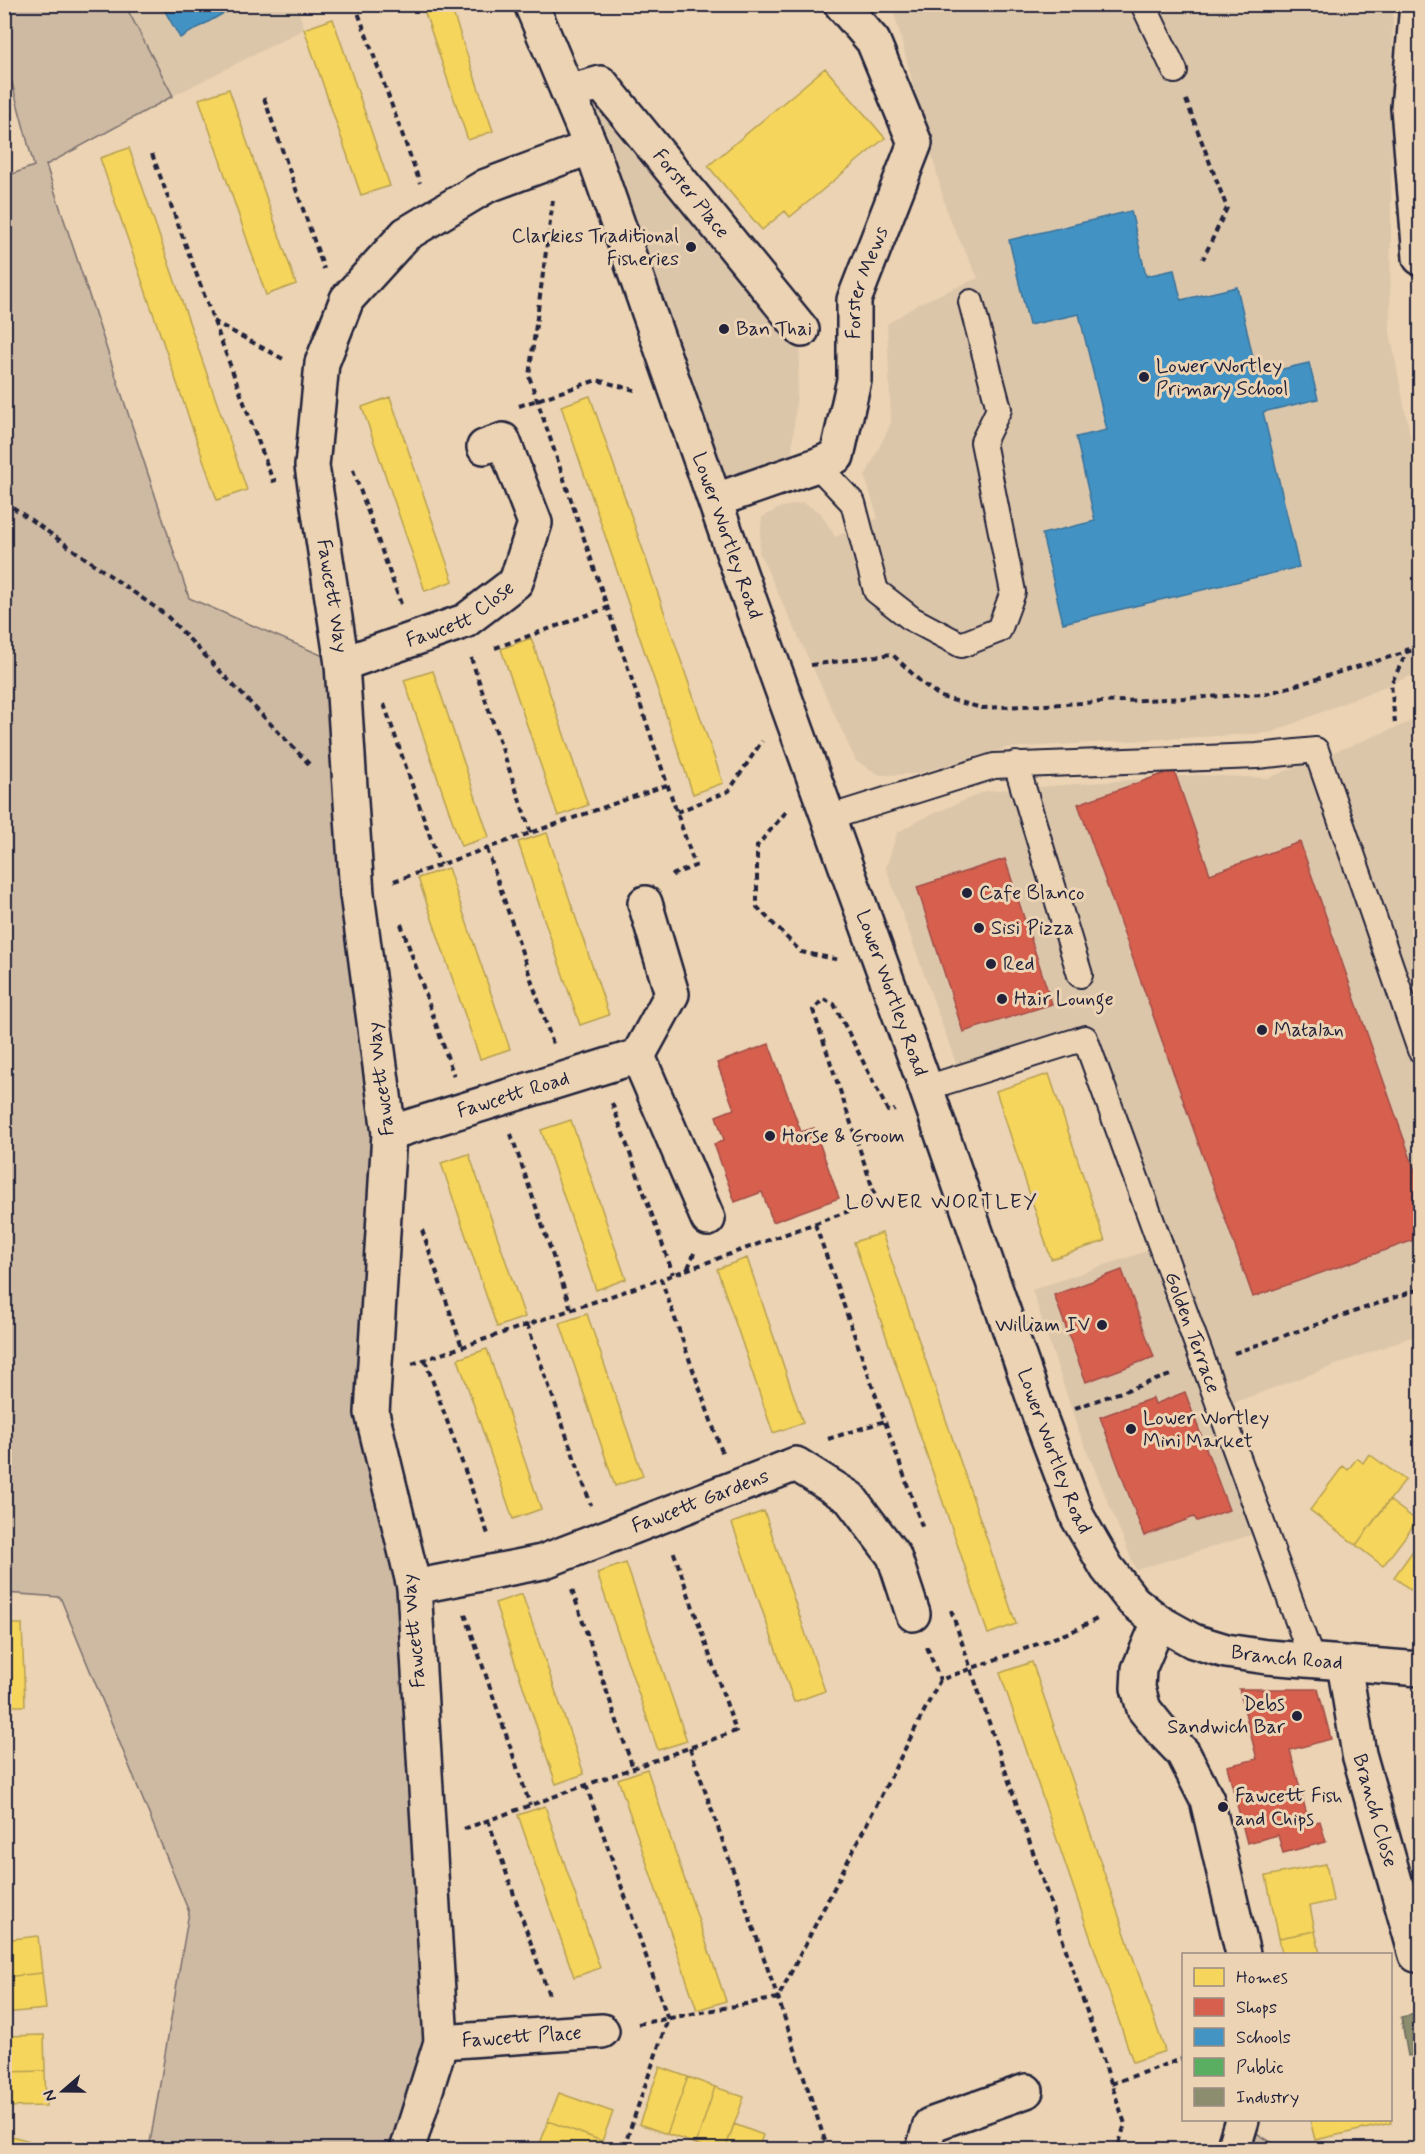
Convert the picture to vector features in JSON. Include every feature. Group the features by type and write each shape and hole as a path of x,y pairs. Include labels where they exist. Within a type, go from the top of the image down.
{"main road":[{"name":"Lower Wortley Road","path":"531,4 591,147 786,704 1078,1518 1107,1568 1133,1601 1159,1622"},
{"name":"Forster Mews","path":"716,500 837,456 854,380 854,300 915,143 873,41 842,4"},
{"path":"1417,4 1408,108 1420,258"},
{"name":"Forster Place","path":"568,92 601,83 802,330"},
{"name":"Fawcett Way","path":"407,2150 441,2042 414,1587 372,1413 390,1133 357,894 355,659 312,466 322,363 347,299 406,234 486,186 591,147"},
{"name":"Fawcett Close","path":"355,659 465,621 516,582 535,523 493,444"},
{"path":"645,903 672,994 638,1056 708,1219"},
{"name":"Fawcett Road","path":"390,1133 638,1056"},
{"path":"796,1464 850,1498 894,1556 913,1614"},
{"name":"Fawcett Gardens","path":"414,1587 542,1562 796,1464"},
{"path":"1159,1622 1139,1669 1138,1688 1144,1709 1183,1753 1207,1800 1243,1953"},
{"name":"Branch Road","path":"1159,1622 1193,1641 1226,1651 1267,1657 1420,1669"},
{"name":"Branch Close","path":"1344,1664 1359,1754 1416,1955"},
{"name":"Fawcett Place","path":"441,2042 602,2031"},
{"path":"923,2150 930,2125 1026,2091"}],"lane":[{"path":"1143,4 1175,71"},
{"path":"816,465 853,503 876,591 912,619 961,645 999,630 1013,592 983,442 999,409 972,302"},
{"path":"828,818 994,766 1257,756 1316,750 1420,1050"},
{"path":"1016,764 1080,975"},
{"name":"Golden Terrace","path":"929,1098 1085,1038 1312,1660"}],"path":[{"path":"355,4 433,218"},
{"path":"1175,71 1227,208 1203,259"},
{"path":"264,98 340,315"},
{"path":"152,154 273,481 312,466"},
{"path":"558,159 529,376 695,866 674,874 645,903"},
{"path":"213,321 320,379"},
{"path":"493,444 509,410 597,380 682,403"},
{"path":"351,466 402,609"},
{"path":"4,501 166,615 311,765"},
{"path":"491,649 607,608"},
{"path":"1395,723 1391,684 1407,652 1406,646"},
{"path":"806,666 892,654 922,683 941,697 982,708 1266,694 1420,648"},
{"path":"481,653 470,657 531,833"},
{"path":"355,659 440,865"},
{"path":"677,812 729,791 786,704"},
{"path":"814,780 757,846 758,907 801,952 882,969"},
{"path":"357,894 668,785"},
{"path":"487,849 565,1079"},
{"path":"399,918 465,1110"},
{"path":"375,1377 661,1279 877,1201 813,1010 823,999 834,1004 888,1111 929,1098"},
{"path":"600,1068 673,1274"},
{"path":"499,1100 571,1310"},
{"path":"420,1223 462,1347"},
{"path":"815,1224 924,1533"},
{"path":"661,1279 735,1488"},
{"path":"1041,1420 1420,1289"},
{"path":"527,1324 603,1539"},
{"path":"425,1360 501,1570"},
{"path":"796,1464 812,1444 885,1421"},
{"path":"429,1841 736,1731 662,1516"},
{"path":"560,1556 633,1768"},
{"path":"453,1580 531,1805"},
{"path":"948,1600 1125,2124 1117,2150"},
{"path":"778,1998 940,1680 1073,1631"},
{"path":"690,1748 778,1998 828,2150"},
{"path":"586,1785 668,2019 623,2150"},
{"path":"488,1820 563,2034"},
{"path":"602,2031 778,1998"},
{"path":"1111,2084 1182,2059"}],"shaded area":[{"path":"4,5 125,5 173,96 46,165 189,598 342,664 389,1133 375,1377 414,1587 441,2042 407,2149 149,2149 189,1912 60,1597 5,1593 4,177 34,166 5,57"},
{"path":"125,5 297,5 304,29 173,96"},
{"name":"Lower Wortley Primary School","path":"892,5 1393,5 1390,332 1420,488 1420,672 1270,733 1006,748 916,774 880,775 856,761 759,552 762,517 782,507 803,503 820,512 835,537 878,518 865,477 891,423 887,324 922,302 978,278 948,216"},
{"path":"601,83 802,330 790,475 716,500 568,92"},
{"path":"1420,718 1420,1342 1417,1335 1219,1408 1264,1531 1136,1570 1078,1429 1032,1290 1161,1246 1085,1039 961,1077 886,868 897,833 919,820 986,791 1196,775 1268,778"},
{"path":"1242,2124 1282,2149 1233,2150"}],"building: Homes":[{"path":"422,4 450,4 493,131 468,140"},
{"path":"333,19 390,186 361,195 304,29"},
{"path":"825,68 885,138 790,217 785,211 762,230 708,166"},
{"path":"229,89 296,284 266,295 199,99"},
{"path":"129,148 247,490 217,500 100,158"},
{"path":"590,396 723,783 693,794 561,406"},
{"path":"390,397 453,581 425,591 362,407"},
{"path":"531,638 588,805 558,816 501,649"},
{"path":"433,671 489,837 461,846 404,680"},
{"path":"547,833 609,1015 580,1025 518,842"},
{"path":"448,868 510,1049 480,1059 418,878"},
{"path":"1049,1074 1105,1241 1051,1259 996,1091"},
{"path":"571,1120 626,1279 596,1290 541,1130"},
{"path":"469,1154 525,1317 497,1327 441,1163"},
{"path":"882,1233 1016,1624 988,1634 854,1242"},
{"path":"747,1258 803,1423 773,1433 717,1269"},
{"path":"587,1314 643,1476 615,1486 560,1323"},
{"path":"487,1349 541,1509 513,1519 458,1359"},
{"path":"1369,1454 1405,1480 1356,1545 1310,1510 1343,1466 1348,1470 1357,1458 1363,1463"},
{"path":"1389,1500 1417,1521 1383,1566 1356,1545"},
{"path":"764,1511 825,1691 794,1702 732,1523"},
{"path":"1420,1541 1420,1597 1394,1577"},
{"path":"626,1563 687,1741 658,1750 597,1573"},
{"path":"522,1594 584,1774 556,1784 495,1603"},
{"path":"4,1624 22,1624 25,1706 4,1706"},
{"path":"1032,1662 1165,2051 1133,2062 1000,1673"},
{"path":"647,1769 726,2001 697,2010 618,1779"},
{"path":"545,1806 600,1968 574,1977 518,1815"},
{"path":"1326,1864 1333,1901 1310,1906 1315,1931 1279,1938 1266,1876"},
{"path":"1315,1931 1320,1953 1282,1953 1279,1938"},
{"path":"38,1936 42,1973 4,1977 4,1940"},
{"path":"42,1973 46,2009 4,2013 4,1977"},
{"path":"44,2035 45,2071 4,2072 4,2036"},
{"path":"660,2067 688,2077 667,2134 639,2124"},
{"path":"45,2071 46,2106 4,2107 4,2072"},
{"path":"688,2077 715,2087 696,2144 667,2134"},
{"path":"715,2087 744,2097 725,2150 712,2150 696,2144"},
{"path":"559,2093 613,2112 602,2141 548,2121"},
{"path":"548,2121 602,2141 599,2150 538,2150"},
{"path":"1310,2121 1391,2121 1391,2123 1315,2140"},
{"path":"734,2124 763,2135 758,2150 725,2150"},
{"path":"4,2134 37,2143 35,2150 4,2150"}],"building: Shops":[{"name":"Matalan","path":"1174,770 1210,874 1300,842 1420,1185 1420,1238 1253,1297 1078,804"},
{"path":"1005,859 1052,1004 963,1032 917,887"},
{"name":"Horse & Groom","path":"769,1044 801,1132 814,1128 839,1198 773,1222 762,1192 735,1202 714,1144 724,1140 716,1116 734,1109 717,1063"},
{"path":"1122,1270 1154,1357 1086,1382 1054,1295"},
{"path":"1185,1392 1229,1510 1197,1521 1194,1517 1144,1536 1100,1417 1153,1398 1155,1404"},
{"path":"1239,1689 1318,1689 1331,1739 1290,1750 1309,1823 1320,1821 1326,1842 1283,1853 1278,1835 1247,1843 1227,1766 1257,1759"}],"building: Schools":[{"path":"161,4 240,4 180,38"},
{"path":"1131,211 1146,276 1174,270 1181,300 1237,287 1257,375 1309,363 1318,399 1263,412 1299,567 1063,623 1042,534 1095,521 1076,437 1107,430 1079,314 1029,325 1009,240"}],"building: Public":[{"path":"1420,1767 1420,1815 1417,1815"}],"building: Industry":[{"path":"1420,2013 1420,2054 1408,2056 1401,2017"}],"place":[{"name":"Clarkies Traditional Fisheries","path":"691,247"},
{"name":"Ban Thai","path":"724,329"},
{"name":"Lower Wortley Primary School","path":"1144,377"},
{"name":"Cafe Blanco","path":"967,893"},
{"name":"Sisi Pizza","path":"979,928"},
{"name":"Red","path":"991,964"},
{"name":"Hair Lounge","path":"1002,999"},
{"name":"Matalan","path":"1262,1030"},
{"name":"Horse & Groom","path":"770,1136"},
{"name":"William IV","path":"1102,1325"},
{"name":"Lower Wortley Mini Market","path":"1131,1429"},
{"name":"Debs Sandwich Bar","path":"1297,1716"},
{"name":"Fawcett Fish and Chips","path":"1223,1807"}],"district":[{"name":"LOWER WORTLEY","path":"942,1202"}]}
